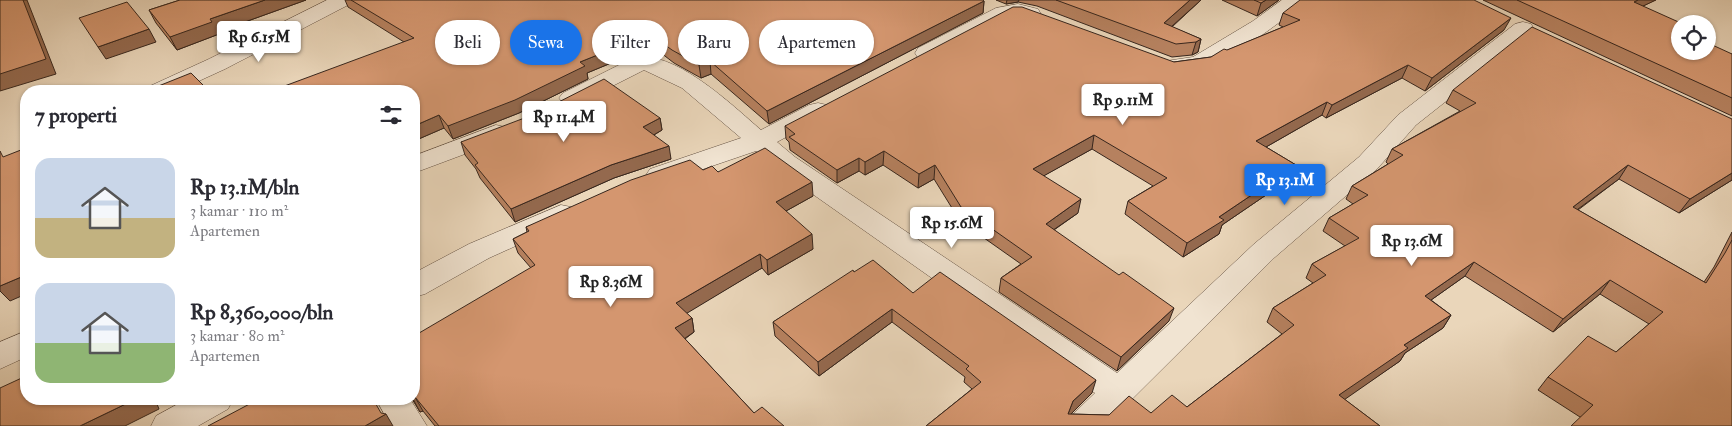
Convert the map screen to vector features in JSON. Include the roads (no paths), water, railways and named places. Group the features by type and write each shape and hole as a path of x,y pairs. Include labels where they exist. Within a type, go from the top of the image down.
{"street":[{"path":"171,85 217,64 343,0"},
{"path":"1154,61 1170,66 1199,63 1261,26 1296,0"},
{"path":"982,3 1004,13"},
{"path":"905,64 1004,13 1018,10 1049,22"},
{"path":"1083,426 1264,251 1368,162 1407,120 1523,29"},
{"path":"553,107 641,63 654,65 690,83 786,163 1119,392"},
{"path":"633,184 759,141 837,100"},
{"path":"420,163 520,124"},
{"path":"420,283 479,251 587,202"},
{"path":"0,356 20,346"},
{"path":"168,426 205,405"},
{"path":"396,405 410,426"}]}
